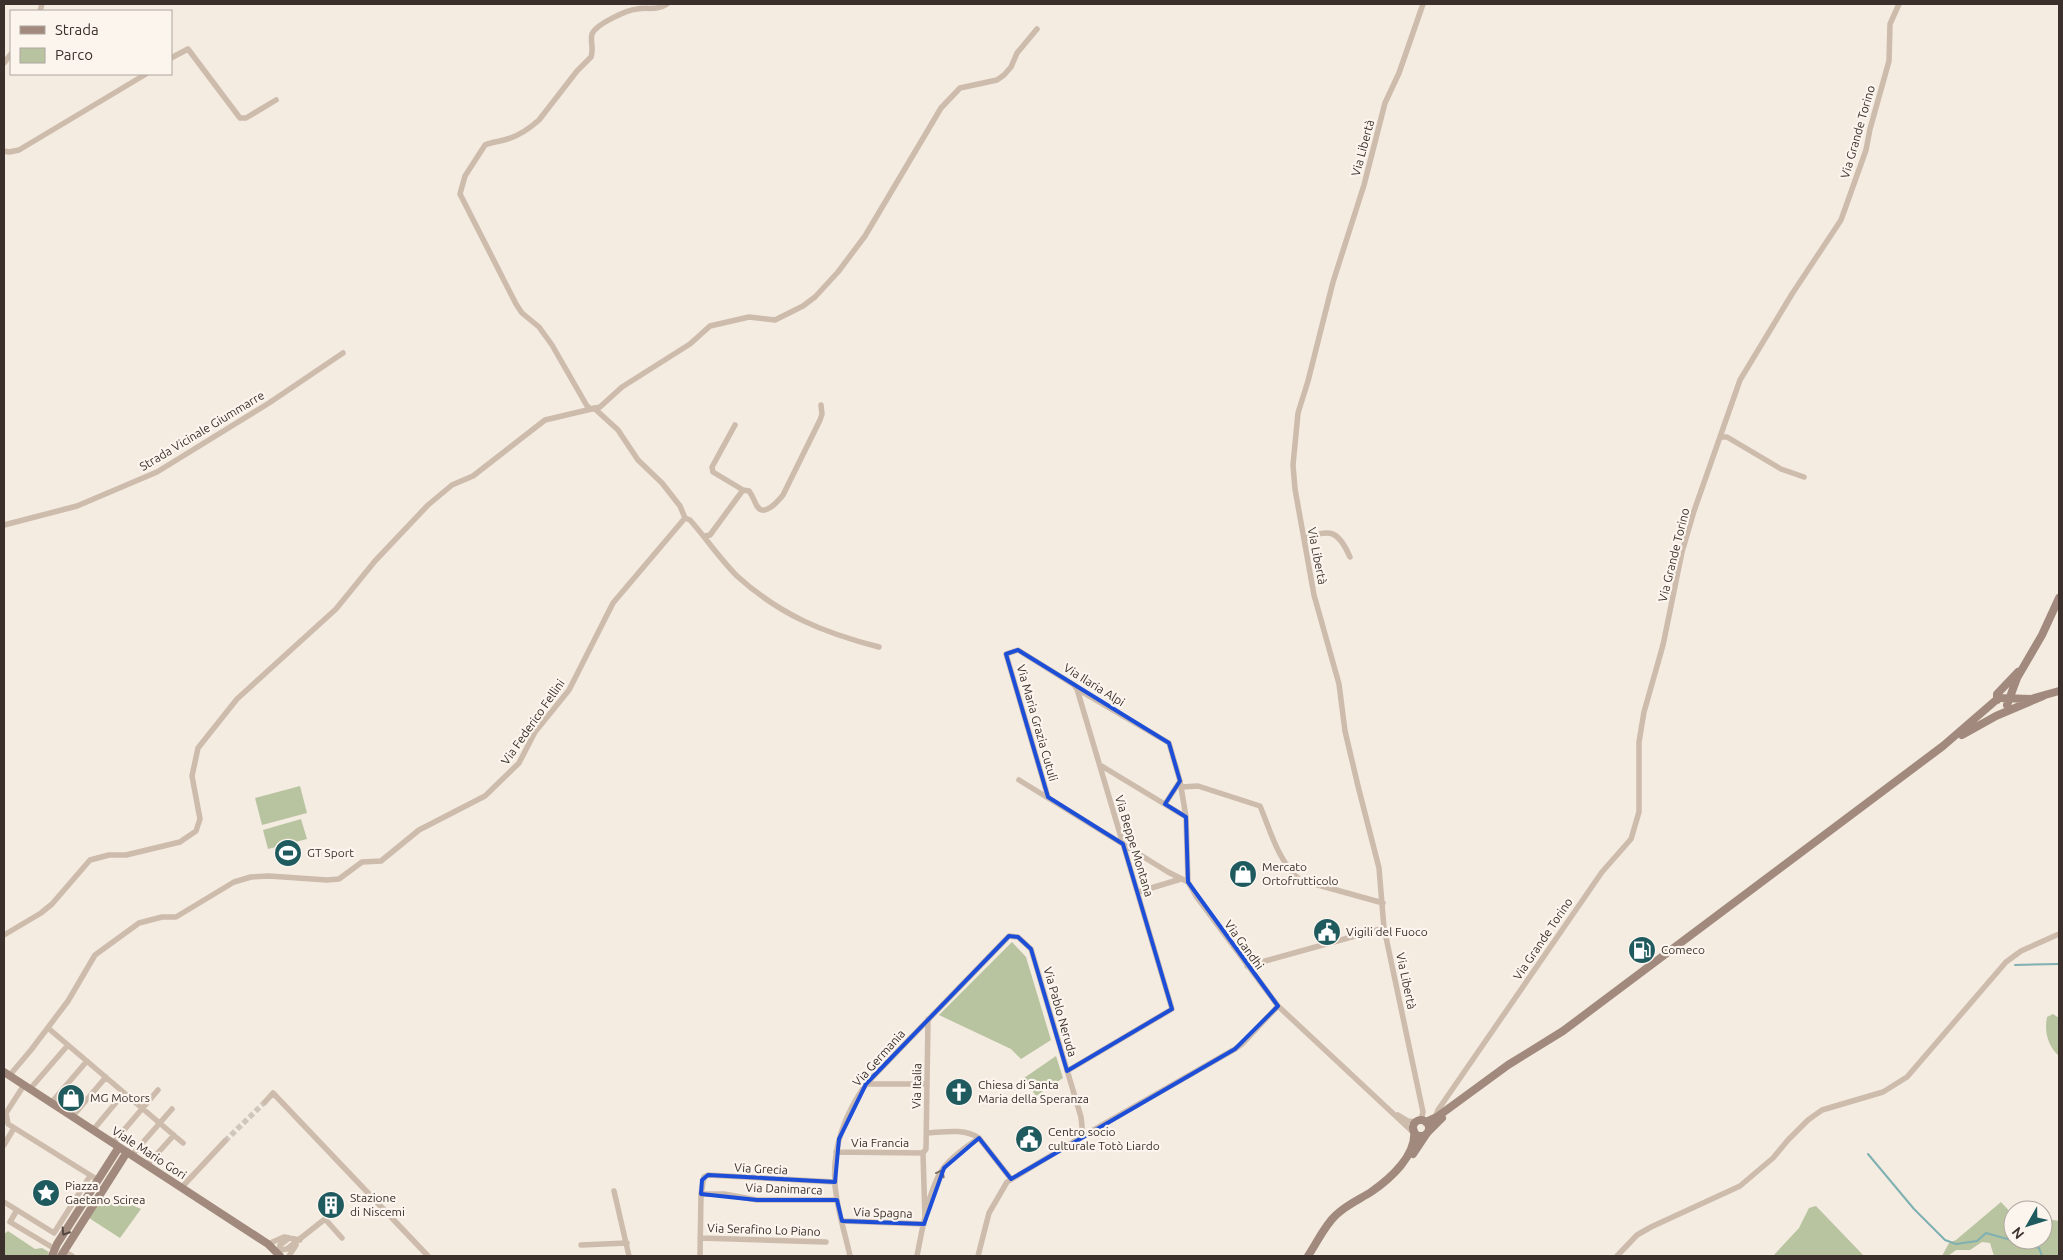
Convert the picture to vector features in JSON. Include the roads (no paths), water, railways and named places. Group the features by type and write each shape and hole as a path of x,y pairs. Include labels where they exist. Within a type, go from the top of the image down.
{"main road":[{"path":"2002,705 2042,635 2059,598"},
{"path":"2002,705 2012,690 2024,665"},
{"path":"2012,690 2014,696 2019,700"},
{"path":"1944,746 1963,731 1986,708 2044,696 2059,690"},
{"path":"1396,1169 1411,1150 1415,1133 1413,1126 1421,1121 1435,1118 1508,1065 1563,1030 1944,746 2002,705 2044,696"},
{"name":"Viale Mario Gori","path":"5,1074 182,1187 268,1244 278,1253"},
{"path":"1308,1256 1334,1217 1372,1191 1410,1157 1427,1133 1465,1096"},
{"path":"1415,1133 1422,1136 1427,1133 1429,1127 1421,1121"},
{"path":"58,1253 94,1178 116,1145"},
{"path":"58,1253 129,1154"}],"street":[{"path":"667,4 661,8 635,9 626,12 595,29 592,34 591,57 577,71 532,127 505,140 485,145 468,170 460,194 522,313 539,327 587,406 618,430 638,460 662,482 680,506 685,518 690,520 705,536 736,575 766,601 796,619 840,637 879,647"},
{"name":"Via Libertà","path":"1421,1121 1424,1112 1384,928 1380,868 1345,731 1339,684 1314,595 1295,489 1293,465 1298,413 1308,382 1333,282 1364,186 1385,103 1399,73 1423,4"},
{"name":"Via Grande Torino","path":"1435,1118 1436,1113 1591,886 1631,839 1639,812 1639,742 1644,712 1663,645 1682,552 1740,380 1792,294 1841,220 1866,150 1888,61 1890,24 1899,4"},
{"path":"4,935 41,913 52,904 90,860 109,855 126,855 180,842 196,831 200,819 192,786 194,760 198,748 237,699 336,609 375,561 428,505 452,486 473,476 545,420 592,409 606,402 622,387 690,344 710,326 749,317 775,320 803,306 815,297 838,272 865,236 941,108 960,88 997,80 1004,75 1011,67 1017,53 1037,29"},
{"path":"172,57 188,49 240,118 246,118 276,100"},
{"path":"4,151 19,150 144,75"},
{"name":"Strada Vicinale Giummarre","path":"4,525 77,506 157,472 269,403 343,353"},
{"path":"735,425 712,467 713,472 742,490 749,491 758,508 766,510 783,495 820,420 822,414 821,405"},
{"path":"1720,437 1727,437 1781,469 1804,477"},
{"path":"705,536 710,535 742,490"},
{"name":"Via Federico Fellini","path":"5,1074 48,1028 68,1001 94,955 139,923 162,917 176,916 234,882 251,877 339,879 362,862 381,862 419,830 493,790 519,763 535,732 569,690 613,603 685,518"},
{"path":"1304,539 1319,534 1334,534 1341,539 1350,557"},
{"name":"Via Ilaria Alpi","path":"1006,654 1018,650 1074,685 1077,689 1169,743 1180,784"},
{"name":"Via Maria Grazia Cutuli","path":"1006,654 1048,798"},
{"name":"Via Beppe Montana","path":"1067,1071 1172,1009 1077,689"},
{"path":"1100,765 1186,817"},
{"path":"1019,780 1188,882 1186,817 1180,784"},
{"path":"1180,784 1198,786 1260,806 1280,855 1292,873 1300,880 1383,903"},
{"path":"1165,804 1180,784"},
{"path":"1138,892 1181,879"},
{"name":"Via Gandhi","path":"1188,882 1247,966 1278,1006 1392,1111"},
{"path":"1247,966 1384,928"},
{"path":"1617,1256 1637,1235 1651,1227 1740,1186 1773,1158 1808,1120 1822,1110 1884,1092 1897,1085 1907,1077 2006,962 2021,951 2059,934"},
{"name":"Via Germania","path":"850,1256 834,1182 836,1152 845,1121 866,1084 1009,936"},
{"name":"Via Pablo Neruda","path":"1009,936 1018,936 1031,949 1080,1117 1083,1136"},
{"path":"978,1256 989,1213 1003,1187 1011,1179 1235,1049 1278,1006"},
{"name":"Via Italia","path":"924,1221 923,1153 926,1149 927,1132 928,1019"},
{"path":"48,1028 183,1143"},
{"path":"4,1202 54,1233 94,1178 8,1124 6,1113 68,1045"},
{"path":"52,1103 88,1062"},
{"path":"72,1117 106,1078"},
{"path":"866,1084 927,1084"},
{"path":"116,1145 142,1108 158,1090"},
{"path":"93,1130 124,1093"},
{"path":"266,1102 273,1093 394,1223 428,1256"},
{"path":"1449,1094 1448,1102 1452,1105"},
{"path":"129,1154 172,1109"},
{"path":"1392,1111 1408,1121 1421,1121"},
{"path":"1392,1111 1415,1133"},
{"path":"4,1145 14,1128"},
{"path":"927,1132 966,1132 979,1138 1011,1179"},
{"path":"147,1165 174,1135"},
{"path":"917,1256 924,1221 935,1186 944,1168 979,1138"},
{"path":"182,1187 225,1141"},
{"name":"Via Francia","path":"836,1152 923,1153"},
{"name":"Via Grecia","path":"701,1194 702,1180 708,1176 834,1182"},
{"path":"614,1191 629,1256"},
{"path":"700,1256 701,1194"},
{"name":"Via Danimarca","path":"701,1194 724,1194 758,1200 837,1200"},
{"path":"17,1210 10,1222 58,1253 72,1256"},
{"path":"278,1253 300,1240 325,1219 342,1238"},
{"name":"Via Spagna","path":"842,1221 924,1221"},
{"path":"278,1253 280,1245 289,1238"},
{"name":"Via Serafino Lo Piano","path":"700,1238 826,1242"},
{"path":"268,1244 279,1239 300,1240"},
{"path":"289,1256 300,1240"},
{"path":"581,1245 627,1243"}],"waterway":[{"path":"2015,965 2059,964"},
{"path":"1868,1154 1914,1209 1945,1240 1956,1244 1977,1241 1986,1233 2039,1248 2042,1256"}],"tunnel":[{"path":"225,1141 265,1102"}],"place":[{"name":"GT Sport","path":"288,853"},
{"name":"Mercato Ortofrutticolo","path":"1243,874"},
{"name":"Vigili del Fuoco","path":"1327,932"},
{"name":"Comeco","path":"1642,950"},
{"name":"Chiesa di Santa Maria della Speranza","path":"959,1092"},
{"name":"MG Motors","path":"71,1098"},
{"name":"Centro socio culturale Totò Liardo","path":"1029,1139"},
{"name":"Piazza Gaetano Scirea","path":"46,1193"},
{"name":"Stazione di Niscemi","path":"331,1205"}]}
